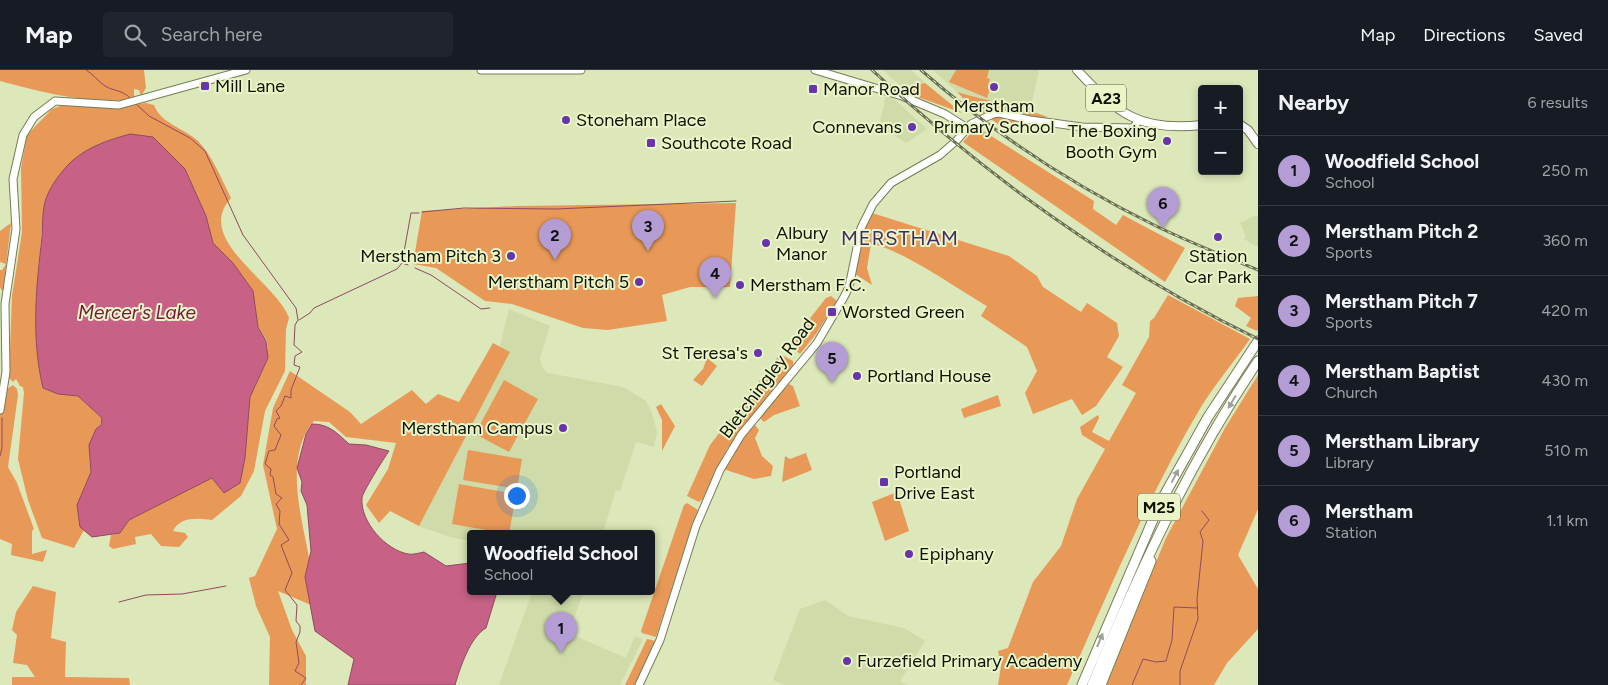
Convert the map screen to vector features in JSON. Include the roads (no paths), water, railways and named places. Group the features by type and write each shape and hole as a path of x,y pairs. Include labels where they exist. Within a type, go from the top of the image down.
{"highway":[{"name":"M25","path":"1082,685 1161,501 1212,410 1258,341"},
{"name":"M25","path":"1092,685 1134,584 1164,521 1213,432 1258,361"},
{"path":"1101,685 1156,550 1164,521"}],"main road":[{"name":"A23","path":"1077,70 1106,99 1139,120 1162,127 1198,125"},
{"path":"1243,127 1248,130 1258,144"}],"street":[{"path":"0,410 6,372 5,304 16,229 13,179 23,135 34,117 55,101 118,105 246,70"},
{"path":"481,70 581,70"},
{"path":"815,70 902,96 945,114 967,128"},
{"name":"Bletchingley Road","path":"639,685 660,640 696,526 720,470 741,435 816,343 844,297 849,288 862,228 873,204 891,183 940,155 976,120 999,113 1030,120 1115,129 1132,128 1139,120"}],"water":[{"name":"Mercer's Lake","path":"130,134 153,137 185,169 206,216 213,243 233,263 253,291 258,327 266,341 268,358 250,397 245,458 240,483 224,493 212,478 129,520 120,533 92,537 80,527 77,505 91,472 89,445 96,429 101,425 102,418 78,396 58,394 43,388 37,350 36,312 43,211 52,186 72,161 92,147"},
{"path":"312,424 318,424 328,427 349,444 366,445 389,451 362,498 365,516 376,534 391,547 408,554 424,552 446,566 467,563 467,595 496,595 486,628 480,632 470,646 455,685 348,685 354,659 315,631 305,577 311,551 307,505 301,491 302,482 297,468 306,434"}],"waterway":[{"path":"86,70 108,88 124,93 130,98"},
{"path":"135,103 149,116 190,138 205,151 243,235 296,308 298,320 295,325 294,345 302,352 295,356 294,365 300,367 291,390 291,398 285,396 281,406 276,411 280,418 277,419 274,426 281,435 275,450 269,451 265,464 271,469 270,475 273,477 276,494 282,498 276,504 280,511 279,524 289,540 281,545 292,573 285,590 297,605 296,621 300,626 300,632 296,642 299,663 295,671 306,678 301,685"},
{"path":"422,212 464,208 556,209 736,201"},
{"path":"299,320 314,308 397,269 402,263 411,213 419,213"},
{"path":"402,263 408,265"},
{"path":"415,268 431,275 481,309 490,308"},
{"path":"0,456 2,448 2,418"},
{"path":"1180,685 1180,671 1198,619 1197,599 1203,541 1200,532 1209,520 1202,511"},
{"path":"119,602 146,595 182,594 226,586"},
{"path":"1132,685 1143,659 1156,662 1166,661 1172,640 1174,607 1197,608"}],"railway":[{"path":"872,70 961,147 1055,219 1155,283 1258,339"},
{"path":"921,70 1004,136 1063,175 1168,232 1258,270"}],"place":[{"name":"Mill Lane","path":"205,86"},
{"name":"Merstham Primary School","path":"994,87"},
{"name":"Manor Road","path":"813,89"},
{"name":"Stoneham Place","path":"566,120"},
{"name":"Connevans","path":"912,127"},
{"name":"The Boxing Booth Gym","path":"1167,141"},
{"name":"Southcote Road","path":"651,143"},
{"name":"Merstham","path":"1163,228"},
{"name":"Station Car Park","path":"1218,237"},
{"name":"Albury Manor","path":"766,243"},
{"name":"Merstham Pitch 7","path":"648,251"},
{"name":"Merstham Pitch 3","path":"511,256"},
{"name":"Merstham Pitch 2","path":"555,260"},
{"name":"Merstham Pitch 5","path":"639,282"},
{"name":"Merstham F.C.","path":"740,285"},
{"name":"Merstham Baptist","path":"715,298"},
{"name":"Worsted Green","path":"832,312"},
{"name":"St Teresa's","path":"758,353"},
{"name":"Portland House","path":"857,376"},
{"name":"Merstham Library","path":"832,383"},
{"name":"Merstham Campus","path":"563,428"},
{"name":"Portland Drive East","path":"884,482"},
{"name":"Epiphany","path":"909,554"},
{"name":"Woodfield School","path":"561,653"},
{"name":"Furzefield Primary Academy","path":"847,661"}],"district":[{"name":"MERSTHAM","path":"900,238"}]}
